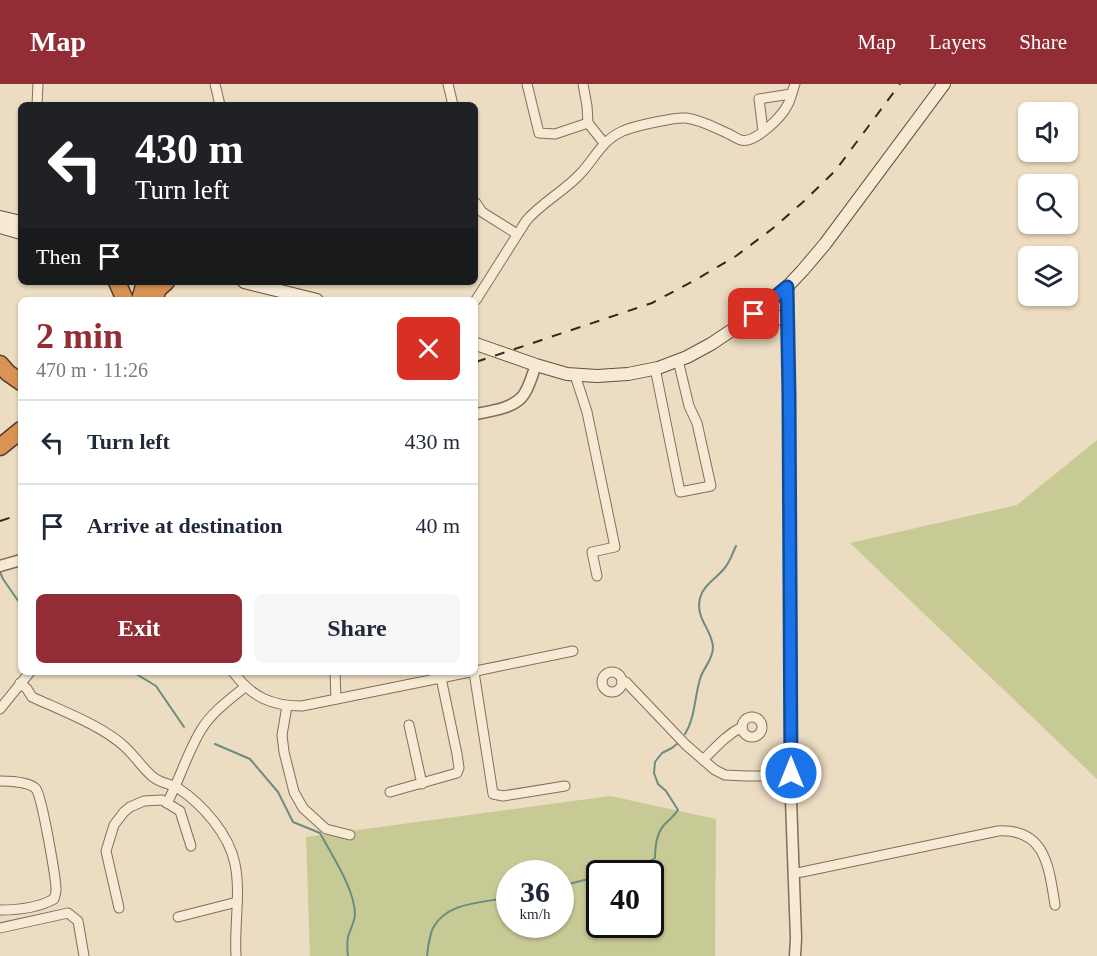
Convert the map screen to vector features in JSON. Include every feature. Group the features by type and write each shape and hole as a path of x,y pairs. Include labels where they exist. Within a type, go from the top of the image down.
{"highway":[{"path":"0,364 18,380"},
{"path":"0,447 18,432"}],"main road":[{"path":"478,345 567,374 597,376 628,374 655,368 711,344 754,314 787,287 825,244 944,84"},
{"path":"267,285 308,297"},
{"path":"754,314 779,316 788,323"}],"street":[{"path":"37,102 38,84"},
{"path":"215,84 219,102"},
{"path":"448,84 452,102"},
{"path":"527,84 539,133 555,134 588,123"},
{"path":"583,84 588,123 604,143"},
{"path":"478,297 534,210 571,183 604,143 613,136 624,130 685,118 703,122 741,140 752,140 774,122 788,105 795,84"},
{"path":"763,131 759,99 791,94"},
{"path":"478,206 482,212 517,234"},
{"path":"787,287 791,776 795,956"},
{"path":"655,368 680,492 711,486 697,423 689,406 678,360"},
{"path":"478,414 506,407 523,396 536,365"},
{"path":"575,375 587,412 615,547 592,552 597,576"},
{"path":"478,671 573,651"},
{"path":"0,709 27,675"},
{"path":"235,675 245,687 271,703 302,706 457,675"},
{"path":"335,675 336,699"},
{"path":"473,675 493,794 503,796 565,786"},
{"path":"390,792 457,773 459,768 441,678"},
{"path":"622,682 626,682 686,744 715,770 725,775 791,776"},
{"path":"20,683 32,697 96,727 124,746 154,778 167,786 176,786 214,821 227,842 235,862 238,888 236,956"},
{"path":"167,803 202,728 217,710 245,687"},
{"path":"287,706 282,735 294,792 303,808 326,829 350,835"},
{"path":"409,725 422,784"},
{"path":"703,760 722,739 742,727"},
{"path":"0,781 30,785 36,789 41,803 55,875 56,892 54,899 45,904 14,910 0,909"},
{"path":"119,908 106,851 114,825 124,812 144,801 162,800 180,810 191,846"},
{"path":"794,873 1009,830 1027,835 1041,848 1050,876 1055,905"},
{"path":"178,917 237,902"},
{"path":"0,928 68,913 78,921 84,956"}],"green space":[{"path":"1097,440 1097,779 850,543 1017,505"},
{"path":"610,796 716,819 715,956 310,956 306,837"}],"waterway":[{"path":"685,734 691,720 701,676 713,651 712,641 700,612 700,598 706,586 723,570 736,546"},
{"path":"0,572 18,601"},
{"path":"138,675 156,686 184,727"},
{"path":"652,860 655,858 660,832 678,810 666,791 658,784 654,773 655,762 662,753 678,743"},
{"path":"215,744 250,759 278,792 293,822 320,833 342,873 354,905 355,915 348,937 348,956"},
{"path":"574,883 586,880"},
{"path":"427,956 433,928 439,919 457,908 496,900"}],"railway":[{"path":"478,361 652,303 736,256 772,229 835,171 900,84"},
{"path":"0,521 18,515"}],"route":[{"path":"754,314 787,287 791,773"}]}
